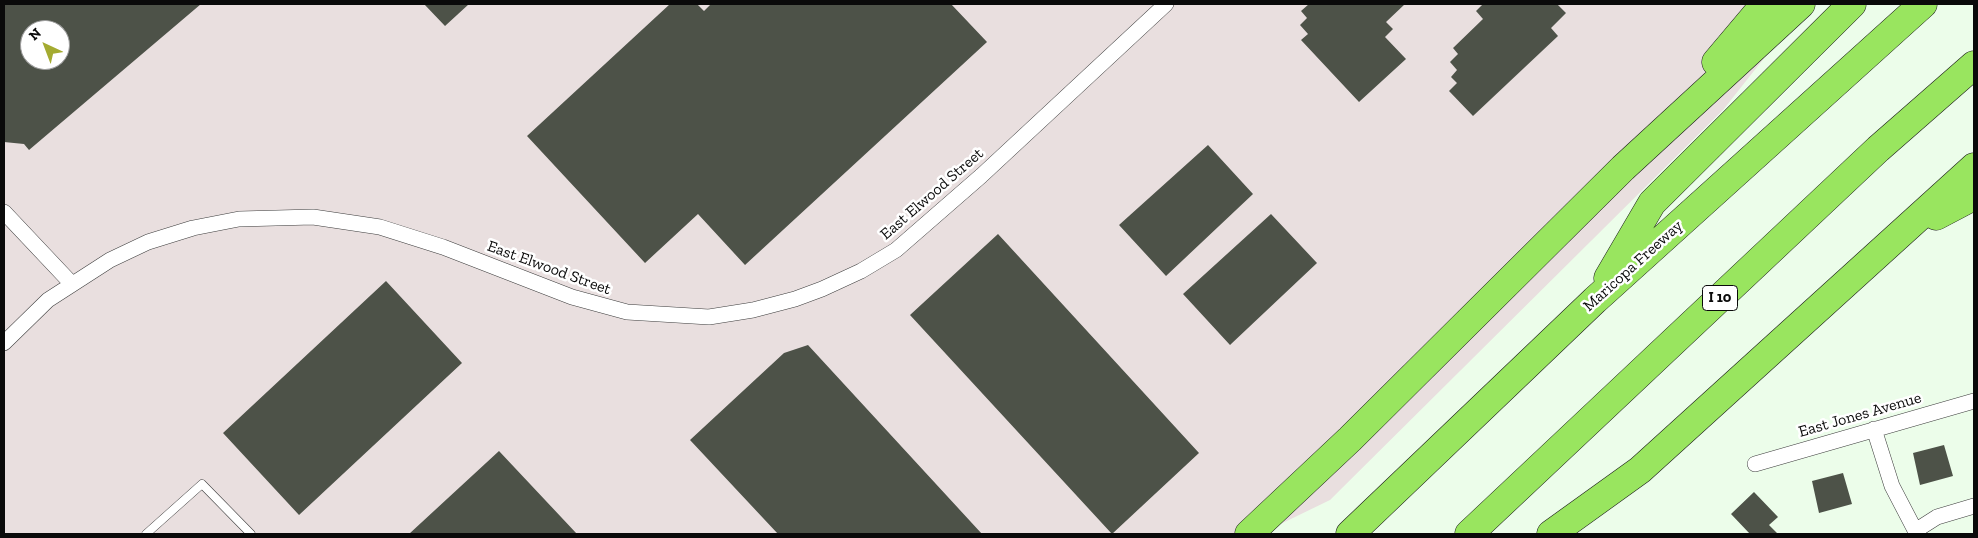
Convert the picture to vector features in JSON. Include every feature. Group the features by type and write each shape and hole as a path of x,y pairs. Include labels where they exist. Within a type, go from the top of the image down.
{"highway":[{"path":"1623,168 1765,4"},
{"path":"1249,534 1350,439 1623,168 1801,4"},
{"path":"1595,300 1652,203 1852,4"},
{"name":"Maricopa Freeway","path":"1350,534 1595,300 1923,4"},
{"name":"I 10","path":"1469,534 1878,149 1974,64"},
{"path":"1550,534 1640,470 1974,167"},
{"path":"1899,236 1974,196"}],"street":[{"name":"East Elwood Street","path":"4,343 48,300 71,283 110,260 148,242 193,228 238,218 313,217 380,227 443,247 572,297 627,312 710,317 753,310 795,299 861,271 896,250 981,176 1166,4"},
{"path":"4,212 71,283"},
{"name":"East Jones Avenue","path":"1755,464 1974,401"},
{"path":"1874,429 1892,486 1916,533 1948,513 1974,506"}],"lane":[{"path":"146,534 202,484 251,534"}],"shaded area":[{"path":"4,4 1807,4 1723,110 1330,500 1260,534 4,534"}],"building":[{"path":"4,4 201,4 29,150 24,144 4,142"},
{"path":"424,4 469,4 445,26"},
{"path":"670,4 697,4 704,11 711,4 951,4 987,42 745,265 698,214 645,263 527,136"},
{"path":"1309,4 1405,4 1386,22 1393,29 1385,37 1406,59 1359,102 1301,40 1308,34 1300,25 1307,18 1301,11"},
{"path":"1483,4 1557,4 1566,13 1551,28 1558,36 1473,116 1449,91 1457,83 1451,77 1457,70 1450,62 1458,54 1453,48 1483,19 1476,11"},
{"path":"1208,145 1253,194 1166,276 1119,225"},
{"path":"1271,214 1317,263 1230,345 1183,294"},
{"path":"998,234 1199,453 1112,534 910,315"},
{"path":"386,281 462,363 299,515 223,433"},
{"path":"808,345 982,534 778,534 690,440 784,353"},
{"path":"1944,445 1953,476 1920,485 1913,453"},
{"path":"499,451 577,534 409,534"},
{"path":"1843,473 1852,504 1819,513 1812,481"},
{"path":"1754,492 1778,517 1769,525 1778,534 1750,534 1731,514"}]}
